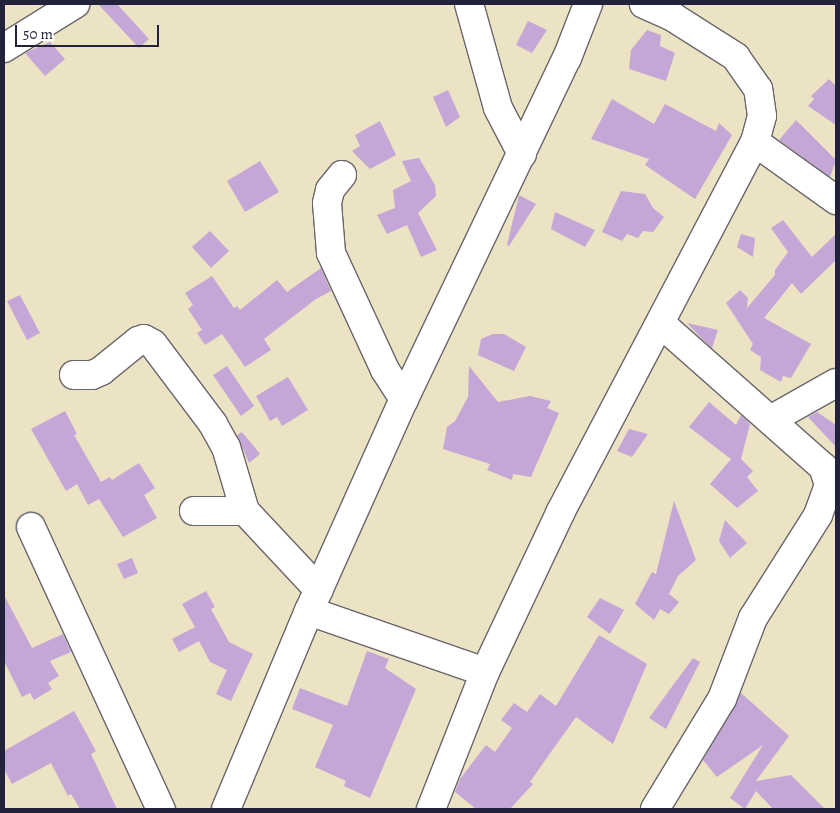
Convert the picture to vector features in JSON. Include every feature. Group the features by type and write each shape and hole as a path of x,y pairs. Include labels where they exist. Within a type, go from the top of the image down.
{"street":[{"path":"4,48 75,4"},
{"path":"469,4 498,108 522,154"},
{"path":"226,809 314,600 404,399 522,154 588,4"},
{"path":"438,806 485,672 560,514 755,142 762,103 750,73 724,48 644,4"},
{"path":"755,142 836,200"},
{"path":"342,175 330,190 327,203 331,253 385,370 404,399"},
{"path":"655,809 722,699 753,618 818,515 827,496 829,484 824,467 772,419 660,323"},
{"path":"74,375 92,375 101,371 138,340 144,339 153,344 213,424 226,447 245,511 314,600 485,672"},
{"path":"772,419 836,383"},
{"path":"194,511 245,511"},
{"path":"31,527 161,809"}],"building":[{"path":"98,4 117,4 149,39 139,48"},
{"path":"528,21 547,30 532,53 516,45"},
{"path":"647,30 661,35 660,46 675,53 666,81 629,69 631,50"},
{"path":"50,42 65,59 45,76 25,53"},
{"path":"829,79 836,86 836,125 808,106 814,99 811,96"},
{"path":"448,90 460,117 446,127 433,97"},
{"path":"612,99 654,124 665,104 716,131 719,123 732,135 695,199 645,165 649,159 591,139"},
{"path":"796,120 836,160 830,177 779,140"},
{"path":"380,121 396,155 370,169 352,151 360,146 355,135"},
{"path":"419,158 435,185 436,196 418,213 437,250 421,257 407,225 387,234 377,215 395,208 393,190 411,181 402,161"},
{"path":"260,161 279,192 245,212 227,181"},
{"path":"621,191 645,194 653,208 664,217 653,232 643,231 638,238 627,234 622,241 602,232"},
{"path":"519,195 536,204 509,246 507,245"},
{"path":"555,212 595,230 585,247 551,229"},
{"path":"783,220 812,257 836,234 836,260 801,294 792,283 764,318 811,344 791,378 783,376 781,382 760,370 761,357 750,350 753,344 726,303 740,290 748,298 747,308 775,275 775,270 788,252 771,228"},
{"path":"210,231 229,251 211,268 192,247"},
{"path":"741,234 755,238 753,257 737,247"},
{"path":"321,268 331,291 316,299 264,339 271,350 245,367 222,334 205,345 197,333 202,330 188,309 193,305 185,293 212,276 234,308 237,306 240,310 277,280 287,292"},
{"path":"20,295 40,333 27,340 7,301"},
{"path":"687,323 718,330 712,348 702,339"},
{"path":"493,334 504,334 526,347 514,371 478,355 481,339"},
{"path":"227,366 254,406 241,416 213,375"},
{"path":"469,366 498,402 530,396 551,401 547,408 559,413 531,477 513,474 512,480 487,470 490,464 443,449 447,427 455,421 468,397"},
{"path":"288,377 308,410 282,426 277,417 270,421 256,396"},
{"path":"709,402 736,425 741,415 750,424 741,459 753,471 747,477 758,491 737,508 710,484 731,459 689,427"},
{"path":"65,411 77,434 74,435 101,482 110,477 112,480 139,463 155,488 144,495 157,518 123,537 99,499 88,505 77,484 66,491 31,429"},
{"path":"817,412 836,425 836,447 808,417"},
{"path":"629,429 648,434 632,457 617,451"},
{"path":"242,432 260,454 249,463 237,435"},
{"path":"674,501 696,560 678,576 669,594 679,602 669,614 660,609 654,620 635,604 652,572 656,574"},
{"path":"725,520 747,543 730,558 719,541"},
{"path":"132,558 138,573 124,579 117,564"},
{"path":"206,591 215,607 211,609 229,642 253,654 231,701 216,694 227,670 210,662 199,641 179,652 172,639 195,627 182,604"},
{"path":"4,595 32,648 63,634 71,652 50,661 59,676 48,683 52,689 34,700 30,693 22,697 4,661"},
{"path":"600,598 624,610 610,634 587,617"},
{"path":"599,635 647,664 613,744 576,717 530,782 533,784 510,809 476,809 455,792 460,779 486,745 495,752 512,728 501,720 514,703 527,712 540,694 556,706"},
{"path":"367,651 389,659 385,668 416,689 370,798 344,786 346,781 315,767 333,725 292,709 300,688 347,706"},
{"path":"693,658 700,662 666,729 649,718"},
{"path":"741,693 789,736 756,781 791,775 825,809 773,809 756,791 745,809 730,798 763,745 717,777 703,760"},
{"path":"74,711 96,751 91,754 117,809 80,809 71,794 68,796 51,763 12,784 4,769 4,751"}]}
